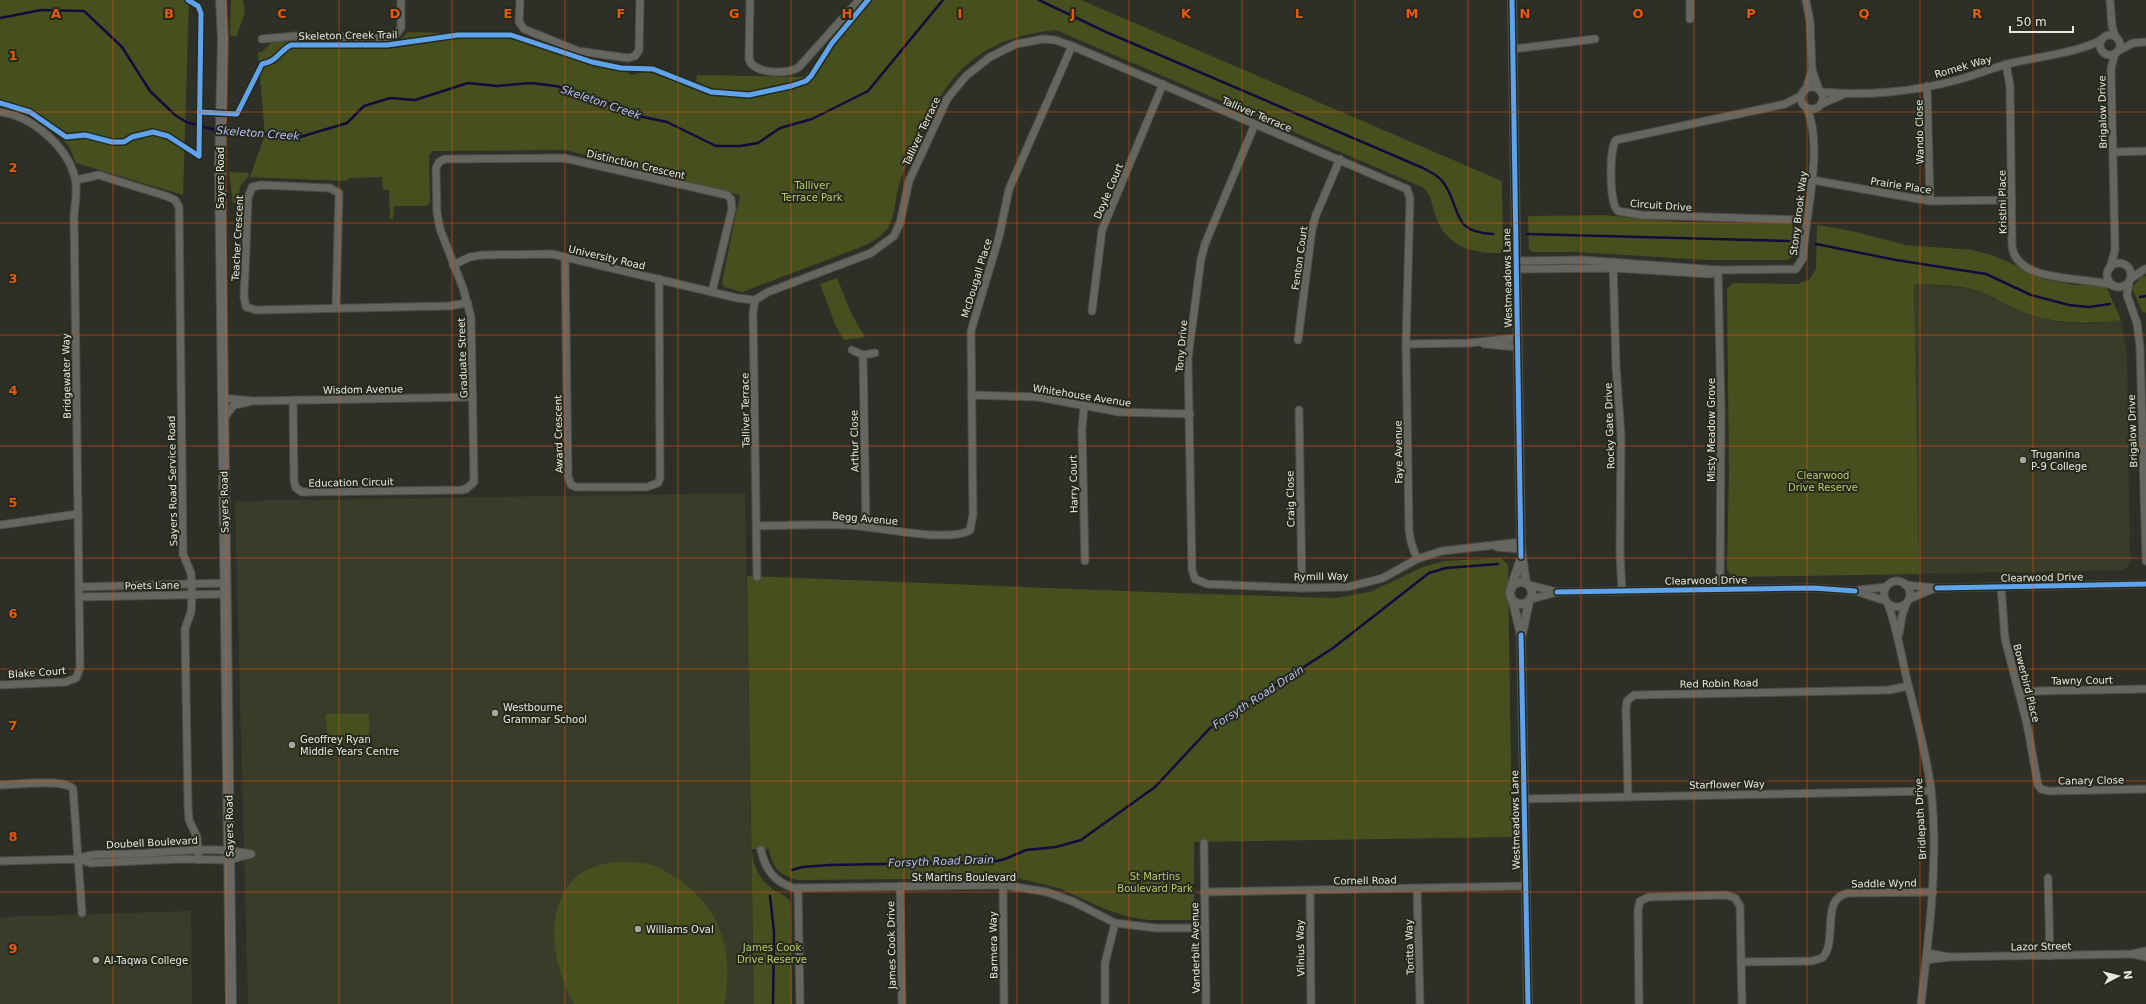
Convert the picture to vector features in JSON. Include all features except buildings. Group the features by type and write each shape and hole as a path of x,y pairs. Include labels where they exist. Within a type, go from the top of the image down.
{"main road":[{"name":"Sayers Road","path":"221,0 223,39 220,166 231,1004"}],"street":[{"path":"262,39 295,36 395,37 400,28 401,0"},
{"path":"520,0 520,25 524,29 578,51 631,58 635,56 639,50 640,0"},
{"path":"750,0 750,64 759,70 788,71 799,67 859,0"},
{"name":"Westmeadows Lane","path":"1512,0 1521,549 1528,584"},
{"path":"1690,0 1690,19"},
{"path":"1806,0 1810,22 1812,70 1823,98 1820,105 1813,109 1806,107 1804,92 1812,70"},
{"path":"2110,0 2111,17 2116,36 2120,44 2116,52"},
{"path":"2111,17 2109,26 2102,38 2103,52 2116,52 2133,43 2146,42"},
{"path":"2102,38 2109,34 2133,43"},
{"name":"Romek Way","path":"1820,91 1844,94 1927,86 1957,80 2006,64 2085,46 2102,38"},
{"path":"1513,49 1595,39"},
{"name":"Talliver Terrace","path":"757,577 753,313 755,300 768,292 871,253 894,236 900,223 909,181 947,99 966,76 990,57 1016,44 1043,40 1056,40 1402,185 1408,192 1406,344"},
{"name":"McDougall Place","path":"970,530 974,515 971,331 999,237 1009,189 1072,46"},
{"name":"Romek Way","path":"2085,46 2103,52"},
{"name":"Brigalow Drive","path":"2103,52 2111,69"},
{"name":"Brigalow Drive","path":"2109,269 2115,250 2111,69 2116,52"},
{"name":"Kristini Place","path":"2006,64 2010,86 2013,251 2018,261 2042,273 2054,277 2092,280 2113,285"},
{"name":"Doyle Court","path":"1092,311 1102,230 1163,84"},
{"name":"Wando Close","path":"1927,86 1930,201"},
{"path":"1804,92 1813,88 1820,91"},
{"name":"Circuit Drive","path":"1785,104 1804,92"},
{"name":"Romek Way","path":"1820,105 1844,94"},
{"name":"Circuit Drive","path":"1806,107 1785,104 1621,138 1616,140 1612,152 1612,202 1618,212 1642,215 1806,220"},
{"name":"Stony Brook Way","path":"1516,265 1613,265 1718,270 1796,269 1802,263 1803,258 1806,220 1812,180 1813,127 1820,105"},
{"name":"Stony Brook Way","path":"1806,107 1813,127"},
{"name":"Bridgewater Way","path":"0,112 30,122 51,138 76,180 80,668 76,678"},
{"name":"Tony Drive","path":"1195,579 1192,570 1188,358 1201,259 1204,244 1255,124"},
{"path":"2113,152 2146,151"},
{"name":"Distinction Crescent","path":"439,162 450,158 564,158 727,195 732,202 732,209 712,292"},
{"name":"Fenton Court","path":"1298,340 1312,229 1316,215 1340,159"},
{"name":"Graduate Street","path":"439,162 436,168 438,221 442,239 468,303 472,331 474,475 471,486"},
{"name":"Sayers Road Service Road","path":"76,180 99,175 166,196 175,200 178,207 183,554 191,574 192,584 191,612 185,629 188,806 189,820 197,837 199,860"},
{"name":"Prairie Place","path":"1812,180 1930,201 2012,200"},
{"name":"Teacher Crescent","path":"336,308 339,193 330,188 261,185 252,187 248,198 244,297 246,307 256,310 449,306 468,303"},
{"name":"Brigalow Drive","path":"2115,250 2120,263"},
{"name":"University Road","path":"453,265 470,257 483,255 546,254 565,257 712,292 755,300"},
{"name":"Award Crescent","path":"565,257 568,476 571,485 576,487 647,487 658,483 660,478 659,279"},
{"path":"2092,280 2120,263 2129,268 2145,269"},
{"name":"Rocky Gate Drive","path":"1613,265 1616,366 1621,434 1620,553 1622,591"},
{"path":"2129,268 2131,272 2130,281"},
{"path":"2109,269 2107,277 2113,285 2121,287 2145,269"},
{"name":"Misty Meadow Grove","path":"1718,270 1721,412 1720,589"},
{"name":"Brigalow Drive","path":"2128,303 2126,288 2130,281"},
{"name":"Brigalow Drive","path":"2113,285 2128,303 2137,323 2140,347 2144,415 2146,560"},
{"path":"2137,323 2146,321"},
{"path":"1406,344 1469,343 1517,338"},
{"path":"1469,343 1517,347"},
{"name":"Faye Avenue","path":"1406,344 1409,531 1417,559"},
{"path":"852,350 863,355 875,353"},
{"name":"Arthur Close","path":"863,355 866,526"},
{"name":"Whitehouse Avenue","path":"972,395 1038,397 1062,400 1084,406 1126,413 1190,414"},
{"name":"Wisdom Avenue","path":"223,398 253,401 473,397"},
{"name":"Education Circuit","path":"293,400 294,481 296,488 302,492 461,490 471,486"},
{"name":"Wisdom Avenue","path":"223,419 234,405 253,401"},
{"name":"Harry Court","path":"1084,406 1082,430 1084,561"},
{"name":"Craig Close","path":"1299,410 1302,588"},
{"path":"0,525 78,514"},
{"name":"Begg Avenue","path":"757,526 866,526 940,534 962,534 970,530"},
{"name":"Rymill Way","path":"1195,579 1207,584 1337,588 1363,584 1383,578 1417,559 1450,549 1489,546 1521,549"},
{"name":"Westmeadows Lane","path":"1510,590 1521,549"},
{"path":"1893,582 1902,582 1906,585 1909,591 1908,601 1897,607 1887,602 1884,594 1886,587 1893,582"},
{"name":"Poets Lane","path":"79,587 192,584 226,588"},
{"path":"1516,584 1528,584 1532,590 1530,600 1522,605 1513,602 1510,590 1516,584"},
{"name":"Clearwood Drive","path":"1528,584 1557,592"},
{"name":"Clearwood Drive","path":"1906,585 1937,588 2146,584"},
{"name":"Bowerbird Place","path":"2001,586 2005,639 2020,694 2038,785"},
{"name":"Clearwood Drive","path":"1530,600 1557,592 1813,588 1855,591 1886,587"},
{"name":"Poets Lane","path":"79,597 192,595 226,588"},
{"name":"Clearwood Drive","path":"1908,601 1937,588"},
{"name":"Clearwood Drive","path":"1855,591 1887,602"},
{"name":"Westmeadows Lane","path":"1521,635 1530,600"},
{"name":"Bridlepath Drive","path":"1898,636 1902,616 1908,601"},
{"name":"Westmeadows Lane","path":"1513,602 1521,635 1528,1004"},
{"name":"Bridlepath Drive","path":"1887,602 1898,636 1908,686 1923,740 1931,791 1933,892 1921,1004"},
{"name":"Blake Court","path":"0,685 66,682 76,678"},
{"name":"Red Robin Road","path":"1628,796 1626,709 1627,701 1634,695 1889,690 1908,686"},
{"name":"Tawny Court","path":"2020,694 2038,691 2146,689"},
{"path":"0,785 57,783 72,786 75,795 77,859 80,873 82,913"},
{"name":"Canary Close","path":"2038,785 2042,789 2050,791 2146,789"},
{"name":"Starflower Way","path":"1524,799 1931,791"},
{"name":"Vanderbilt Avenue","path":"1204,843 1206,1004"},
{"name":"Doubell Boulevard","path":"0,861 77,859 92,854 128,854 229,849 251,854 229,860 91,863 77,859"},
{"name":"St Martins Boulevard","path":"761,850 770,873 779,882 798,888 1004,885 1047,892 1074,902 1115,923 1156,928 1205,928"},
{"path":"128,854 129,862"},
{"path":"2048,878 2050,956"},
{"name":"Barmera Way","path":"1004,885 1004,1004"},
{"name":"James Cook Drive","path":"900,886 902,1004"},
{"name":"Cornell Road","path":"1204,892 1525,886"},
{"path":"798,888 800,1004"},
{"name":"Toritta Way","path":"1417,889 1420,1004"},
{"name":"Vilnius Way","path":"1310,891 1311,1004"},
{"name":"Saddle Wynd","path":"1741,962 1812,961 1822,958 1828,948 1834,904 1838,898 1845,894 1933,892"},
{"path":"1639,1004 1638,910 1640,901 1645,898 1726,895 1735,898 1739,903 1742,1004"},
{"path":"1105,1004 1105,963 1115,923"},
{"name":"Lazor Street","path":"1927,957 2133,954 2146,951"},
{"name":"Lazor Street","path":"2133,954 2146,957"}],"shaded area":[{"name":"Truganina P-9 College","path":"1914,284 1967,288 1983,293 2024,313 2058,322 2088,324 2121,320 2127,355 2130,564 2124,570 1919,574"},
{"name":"Westbourne Grammar School","path":"745,493 754,1004 248,1004 235,501"},
{"name":"Al-Taqwa College","path":"191,911 192,1004 0,1004 0,917"}],"green space":[{"path":"0,0 189,0 183,195 76,163 68,145 45,123 19,109 0,104"},
{"path":"231,0 243,0 245,12 236,37 230,35"},
{"name":"Talliver Terrace Park","path":"873,0 1081,0 1502,181 1503,253 1471,250 1453,241 1440,225 1428,193 1422,187 1056,30 1029,34 1005,41 985,51 968,64 953,79 940,97 928,119 904,169 900,180 892,220 884,233 877,239 866,245 742,292 724,287 722,282 740,195 566,150 433,151 429,155 430,202 426,206 394,206 393,219 390,219 389,190 383,190 382,177 349,178 346,181 250,177 265,135 258,52 262,52 273,41 397,43 408,32 517,35 581,57 615,63 631,75 642,72 648,64 696,84 697,75 804,77"},
{"path":"229,172 248,173 249,176 240,186 238,203 233,203"},
{"path":"1604,215 1680,222 1791,224 1794,228 1793,256 1788,260 1707,260 1577,252 1532,252 1529,249 1528,216"},
{"name":"Clearwood Drive Reserve","path":"1817,225 1852,231 1906,245 1972,250 1995,256 2047,280 2075,285 2100,285 2106,287 2121,320 2081,323 2042,318 2011,307 1975,290 1952,286 1914,284 1919,574 1733,577 1727,570 1729,471 1727,289 1733,283 1797,284 1809,280 1816,269"},
{"path":"2146,276 2146,313 2142,311 2132,288 2141,277"},
{"path":"837,278 852,315 865,337 844,340 835,324 820,284"},
{"path":"1501,558 1508,565 1512,837 1194,842 1194,916 1191,920 1149,920 1129,917 1107,910 1059,888 1017,878 798,880 792,879 778,870 772,861 769,849 752,849 753,861 761,877 769,886 790,901 792,1004 754,1004 747,576 1335,598 1370,592 1423,567 1444,561"},
{"path":"326,714 369,714 369,740 327,740"},
{"name":"Williams Oval","path":"613,862 650,864 655,866 687,885 710,911 724,943 727,961 726,995 724,1004 574,1004 561,974 554,939 558,906 565,890 576,877 589,869"}],"waterway":[{"name":"Skeleton Creek","path":"224,131 300,137 347,123 364,106 390,98 415,100 468,83 497,86 531,83 556,86 614,105 638,116 667,122 716,146 740,146 758,143 780,128 812,119 868,91 943,0"},
{"path":"1039,0 1106,32 1423,168 1443,182 1449,191 1459,217 1469,229 1493,234"},
{"name":"Skeleton Creek","path":"0,18 41,10 84,11 122,47 150,91 175,115 186,122 219,131"},
{"path":"1527,234 1789,241"},
{"path":"1816,244 1896,260 1986,274 2031,295 2069,305 2089,307 2110,304"},
{"path":"2140,297 2146,296"},
{"name":"Forsyth Road Drain","path":"792,870 802,867 829,865 992,862 1005,859 1026,850 1056,847 1081,840 1155,787 1210,728 1333,648 1429,573 1446,568 1498,564"},
{"name":"Forsyth Road Drain","path":"770,896 774,932 773,1004"}],"cycle path":[{"path":"188,0 198,6 201,13 199,156"},
{"name":"Skeleton Creek Trail","path":"199,112 237,114 262,64 275,59 291,45 387,45 458,35 511,35 592,62 621,68 653,69 711,92 749,95 791,86 806,81 811,76 832,43 868,0"},
{"path":"1512,0 1521,557"},
{"path":"0,103 30,112 66,137 85,135 112,142 124,142 132,137 153,132 168,136 199,156"},
{"path":"1937,588 2146,584"},
{"path":"1557,592 1813,588 1855,591"},
{"path":"1521,635 1528,1004"}],"place":[{"name":"Truganina P-9 College","path":"2023,460"},
{"name":"Westbourne Grammar School","path":"495,713"},
{"name":"Geoffrey Ryan Middle Years Centre","path":"292,745"},
{"name":"Williams Oval","path":"638,929"},
{"name":"Al-Taqwa College","path":"96,960"}],"park label":[{"name":"St Martins Boulevard Park","path":"1155,882"},
{"name":"James Cook Drive Reserve","path":"772,952"}]}
